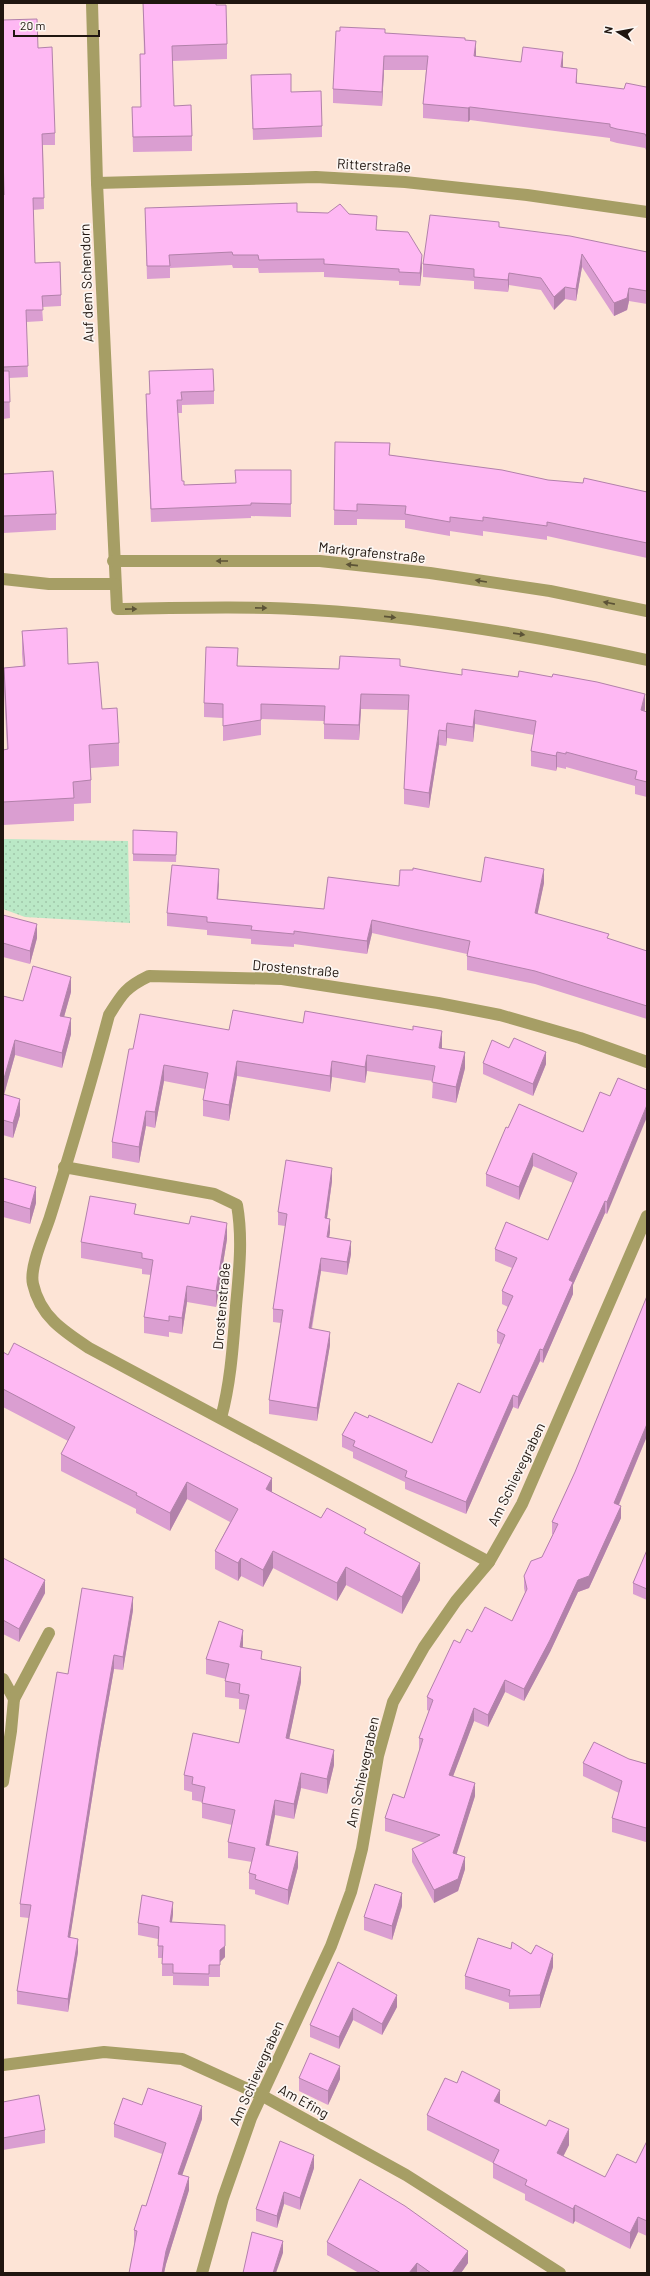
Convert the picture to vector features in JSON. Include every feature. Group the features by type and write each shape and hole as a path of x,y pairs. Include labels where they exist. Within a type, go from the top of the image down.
{"street":[{"name":"Auf dem Schendorn","path":"92,3 97,184 113,561"},
{"name":"Ritterstraße","path":"97,184 316,177 405,182 527,195 647,212"},
{"path":"113,561 117,609 227,608 328,611 421,621 544,638 647,660"},
{"name":"Markgrafenstraße","path":"113,561 320,561 430,573 543,590 647,611"},
{"path":"3,579 49,584 115,584"},
{"name":"Drostenstraße","path":"489,1562 89,1348 56,1326 40,1303 32,1282 34,1265 109,1015 121,995 132,984 149,976 282,979 438,1002 500,1015 580,1038 647,1062"},
{"name":"Drostenstraße","path":"64,1167 214,1194 237,1205 240,1224 241,1252 230,1384 221,1418"},
{"name":"Am Schievegraben","path":"202,2273 222,2198 261,2094 331,1946 351,1892 362,1849 378,1756 393,1702 424,1646 456,1600 489,1562 522,1504 647,1216"},
{"path":"3,1782 11,1731 14,1699 48,1633"},
{"path":"3,1679 14,1699"},
{"name":"Am Efing","path":"3,2065 104,2052 182,2059 261,2094 406,2175 560,2273"}],"green space":[{"path":"3,839 128,841 130,923 25,917 3,909"}],"building":[{"path":"143,3 216,3 216,5 226,5 227,44 172,46 174,106 191,105 192,136 133,137 132,107 141,107 140,54 145,54"},
{"path":"37,19 38,48 52,47 55,133 42,134 44,198 33,198 35,263 60,262 61,295 42,296 43,310 26,310 28,366 3,367 3,20"},
{"path":"340,27 385,29 385,33 465,38 465,40 476,41 474,56 521,62 523,47 563,52 561,67 577,69 576,83 624,89 626,83 647,86 647,138 645,134 610,127 610,124 470,107 423,104 428,56 384,56 382,92 333,89 336,31 340,31"},
{"path":"291,74 291,92 321,91 322,126 253,129 251,75"},
{"path":"297,203 297,212 328,213 340,204 349,214 377,216 376,230 408,232 422,255 420,273 399,272 399,269 324,264 324,259 259,260 258,255 233,255 232,252 169,255 170,266 147,266 145,208"},
{"path":"430,215 499,222 499,227 570,236 647,252 647,291 629,288 627,298 614,303 582,254 576,289 565,287 554,297 541,278 509,273 508,280 474,277 474,269 423,264"},
{"path":"213,369 214,391 181,392 182,400 177,400 182,481 184,481 184,485 236,483 235,470 291,470 291,504 251,503 251,505 151,509 146,394 150,394 149,371"},
{"path":"3,371 9,371 10,402 3,402"},
{"path":"335,442 390,443 389,455 502,470 548,480 583,483 584,478 647,492 647,543 547,522 547,526 483,517 483,521 450,517 450,522 405,514 406,506 357,504 357,511 334,510"},
{"path":"53,471 56,514 3,516 3,474"},
{"path":"67,628 68,664 98,662 102,709 117,708 119,743 89,745 91,780 73,782 74,798 3,802 3,750 8,749 4,668 25,666 22,631"},
{"path":"206,647 238,648 237,666 339,669 340,656 400,659 400,666 462,675 462,669 518,677 519,671 552,677 553,674 597,682 645,694 641,710 647,712 647,782 635,779 637,771 566,752 566,754 557,752 556,756 531,751 536,721 475,710 473,727 447,723 446,731 439,730 429,793 404,789 409,695 361,694 359,725 324,724 325,706 261,704 261,720 223,726 223,704 204,703"},
{"path":"133,830 177,832 176,855 133,854"},
{"path":"485,857 544,869 535,913 609,934 607,938 647,951 647,1006 535,971 467,956 470,941 372,920 367,941 294,931 294,934 251,930 252,926 207,922 207,917 167,913 172,865 219,869 217,899 324,909 328,877 399,886 400,870 413,870 413,868 481,882"},
{"path":"3,915 37,924 30,951 3,943"},
{"path":"33,966 71,977 60,1016 71,1018 62,1053 15,1040 3,1082 3,996 23,1001"},
{"path":"233,1010 303,1023 305,1011 413,1030 413,1026 442,1031 439,1048 465,1052 456,1087 432,1082 435,1066 367,1055 365,1067 332,1061 330,1076 237,1061 229,1105 203,1100 208,1073 164,1065 155,1112 146,1111 139,1147 112,1142 129,1049 133,1049 140,1014 229,1030"},
{"path":"514,1038 546,1052 533,1084 483,1063 492,1040 509,1048"},
{"path":"618,1078 647,1090 647,1105 607,1202 605,1201 569,1280 573,1282 543,1350 540,1349 518,1397 513,1395 466,1502 405,1477 407,1471 353,1446 355,1441 342,1435 355,1412 368,1418 369,1415 432,1443 458,1383 480,1393 505,1335 497,1331 513,1296 502,1291 517,1258 495,1249 506,1222 548,1240 577,1173 533,1153 519,1187 486,1174 506,1127 508,1128 519,1104 583,1132 600,1092 610,1096"},
{"path":"3,1094 20,1099 13,1123 3,1120"},
{"path":"286,1160 332,1168 325,1218 330,1219 327,1237 351,1241 347,1262 321,1258 309,1328 330,1332 317,1408 269,1400 283,1310 273,1309 287,1214 278,1212"},
{"path":"3,1178 36,1187 30,1209 3,1201"},
{"path":"90,1196 136,1204 134,1214 189,1224 191,1216 227,1223 216,1291 187,1286 182,1318 169,1316 169,1321 144,1317 153,1260 142,1258 142,1253 81,1242"},
{"path":"647,1296 647,1424 614,1503 621,1506 589,1576 578,1580 550,1640 524,1689 505,1680 488,1715 474,1708 449,1775 475,1783 453,1853 465,1857 458,1879 434,1890 412,1849 440,1835 385,1818 393,1794 404,1798 423,1739 419,1738 433,1700 427,1697 454,1640 460,1643 467,1629 472,1632 485,1607 512,1621 527,1589 524,1576 531,1561 542,1557 558,1524 552,1522 575,1472"},
{"path":"14,1343 272,1478 266,1489 321,1518 327,1508 366,1529 364,1533 420,1563 402,1597 346,1567 337,1583 273,1551 263,1570 241,1558 238,1563 215,1551 238,1509 187,1482 170,1513 136,1495 137,1493 61,1454 75,1427 3,1389 3,1352 8,1355"},
{"path":"647,1550 647,1589 633,1583"},
{"path":"3,1558 45,1580 19,1629 3,1620"},
{"path":"82,1588 133,1597 123,1657 114,1655 99,1740 68,1937 78,1939 68,1999 17,1991 31,1905 20,1904 47,1732 57,1672 68,1674"},
{"path":"219,1621 243,1630 240,1647 262,1651 261,1659 301,1667 286,1738 334,1750 327,1779 301,1773 294,1804 275,1800 266,1845 298,1852 288,1890 255,1879 256,1875 249,1873 255,1848 228,1842 235,1810 202,1803 205,1787 192,1784 193,1777 184,1775 193,1733 239,1743 249,1695 239,1693 240,1684 225,1681 229,1664 206,1659"},
{"path":"594,1742 629,1759 647,1764 646,1828 612,1818 622,1781 583,1763"},
{"path":"375,1884 402,1893 392,1926 364,1917"},
{"path":"142,1895 173,1902 170,1922 225,1925 225,1946 220,1950 220,1965 209,1965 209,1974 173,1973 173,1964 162,1964 163,1946 158,1946 159,1927 138,1923"},
{"path":"478,1938 511,1949 512,1942 531,1954 536,1945 553,1954 540,1995 509,1996 510,1990 465,1976"},
{"path":"338,1962 397,1995 382,2024 353,2008 339,2037 310,2025"},
{"path":"310,2053 340,2066 328,2091 299,2078"},
{"path":"462,2071 500,2090 494,2101 546,2126 549,2120 569,2129 557,2153 605,2177 617,2154 636,2163 647,2141 647,2221 638,2217 630,2233 575,2205 573,2209 525,2185 527,2180 493,2163 499,2150 427,2115 445,2078 457,2083"},
{"path":"148,2088 202,2106 178,2174 189,2177 166,2251 162,2273 129,2273 137,2231 134,2230 142,2205 146,2206 166,2143 114,2124 123,2098 142,2105"},
{"path":"39,2095 45,2130 3,2138 3,2102"},
{"path":"280,2141 314,2155 300,2198 284,2192 277,2216 256,2209"},
{"path":"360,2179 405,2206 468,2251 452,2273 431,2273 417,2263 409,2273 381,2273 327,2242"},
{"path":"252,2232 283,2241 273,2273 243,2273"}]}
